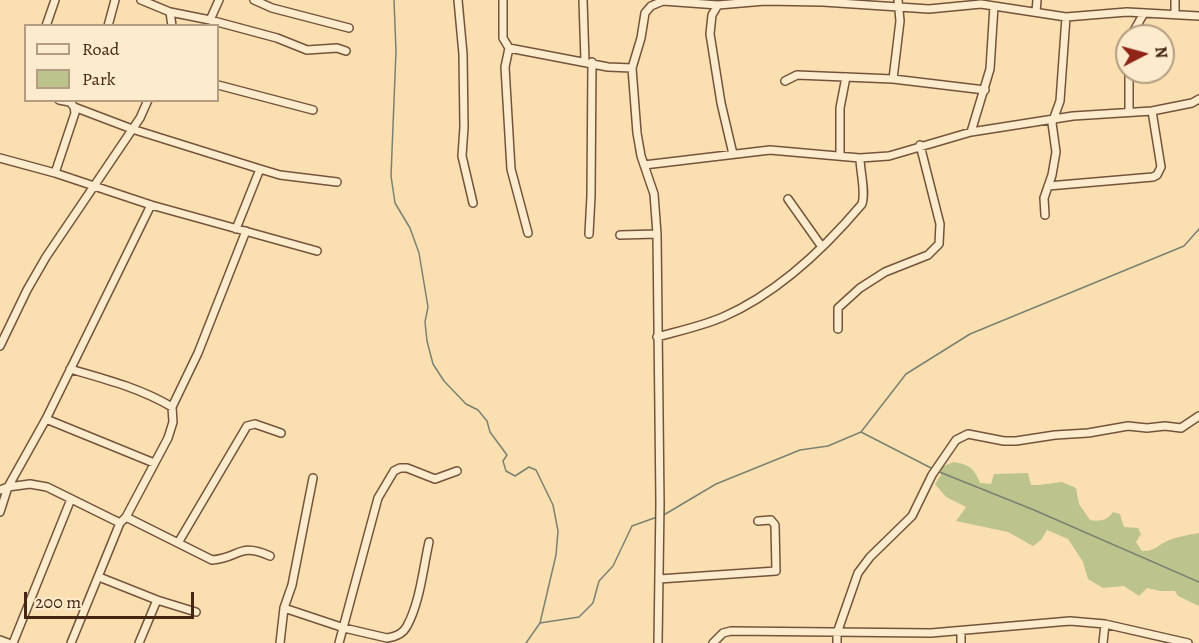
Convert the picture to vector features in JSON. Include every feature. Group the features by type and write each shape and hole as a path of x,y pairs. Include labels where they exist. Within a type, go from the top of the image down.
{"street":[{"path":"47,24 55,0"},
{"path":"109,24 115,0"},
{"path":"141,0 156,3 170,12 277,38 307,50 337,48 346,51"},
{"path":"210,20 219,0"},
{"path":"254,0 272,8 349,28"},
{"path":"458,0 464,64 465,127 462,156 473,203"},
{"path":"503,0 503,38 509,48 504,67 512,169 528,233"},
{"path":"583,0 588,62 591,196 589,234"},
{"path":"1036,12 1037,0"},
{"path":"1174,14 1175,0"},
{"path":"658,643 660,504 657,234 654,194 644,165 637,133 632,68 641,38 645,13 657,1 718,5 784,1 898,4 929,9 981,4 1066,17 1127,12 1199,16"},
{"path":"893,79 900,21 898,4"},
{"path":"718,5 712,15 710,34 721,103 733,154"},
{"path":"971,132 990,69 994,6"},
{"path":"170,12 172,24"},
{"path":"1138,24 1144,13"},
{"path":"1045,215 1044,198 1052,175 1056,152 1052,127 1060,101 1066,17"},
{"path":"509,48 608,67 632,68"},
{"path":"785,81 797,75 893,79 985,90"},
{"path":"840,155 840,108 846,77"},
{"path":"1129,84 1129,112"},
{"path":"219,85 313,110"},
{"path":"644,165 770,150 860,158 889,156 920,145 971,132 1053,118 1152,111 1192,103 1199,99"},
{"path":"55,173 75,113 70,102"},
{"path":"0,346 46,257 132,129 147,102"},
{"path":"74,107 132,129 280,175 337,182"},
{"path":"1048,186 1157,175 1161,167 1152,111"},
{"path":"838,329 838,308 860,288 885,272 928,255 939,244 940,224 920,145"},
{"path":"0,158 55,173 151,206 317,251"},
{"path":"657,338 696,327 732,312 776,286 812,258 862,204 864,197 860,158"},
{"path":"236,229 260,169"},
{"path":"789,200 822,247"},
{"path":"0,512 9,487 46,418 151,206"},
{"path":"71,643 120,523 126,517 168,438 173,422 172,407 198,352 246,231"},
{"path":"620,235 657,234"},
{"path":"70,369 136,389 172,407"},
{"path":"837,643 837,633 858,573 892,533 908,521 933,475 961,436 974,435 1010,441 1088,433 1128,426 1181,428 1199,416"},
{"path":"46,418 154,463"},
{"path":"178,543 248,426 255,424 281,434"},
{"path":"339,643 378,498 394,471 399,468 408,468 435,478 457,471"},
{"path":"280,643 284,608 292,585 313,478"},
{"path":"0,490 30,484 47,488 120,523"},
{"path":"5,642 71,499"},
{"path":"126,517 212,560 222,560 247,549 270,556"},
{"path":"659,579 776,571 774,522 771,520 758,521"},
{"path":"284,608 344,628 387,638 402,633 407,626 416,599 429,542"},
{"path":"99,576 157,600 196,612"},
{"path":"140,643 157,600"},
{"path":"713,643 723,633 731,631 931,633 1070,621 1105,624 1188,643"},
{"path":"1103,643 1105,624"},
{"path":"961,631 961,643"}],"green space":[{"path":"954,462 971,468 980,483 991,484 994,474 1028,473 1031,485 1062,482 1076,488 1079,504 1090,520 1103,520 1113,512 1120,514 1124,527 1138,528 1141,534 1136,542 1142,551 1152,550 1173,539 1199,533 1199,606 1178,596 1175,591 1147,588 1139,596 1124,586 1103,588 1088,579 1083,562 1068,539 1047,530 1041,540 1033,546 1008,532 956,521 966,507 946,497 935,484 941,475 941,467"}],"waterway":[{"path":"394,0 396,51 391,176 395,203 410,228 419,253 428,307 425,322 427,341 433,364 444,381 466,404 478,410 487,421 490,432 507,455 503,461 506,471 515,476 529,467 536,470 553,505 558,531 556,555 540,623"},
{"path":"662,516 716,484 800,450 828,446 861,432 906,374 970,334 1184,246 1199,229"},
{"path":"861,432 933,469"},
{"path":"937,471 1034,510 1199,582"},
{"path":"526,643 540,623 579,617 593,603 599,581 613,566 632,526 657,517"}]}
